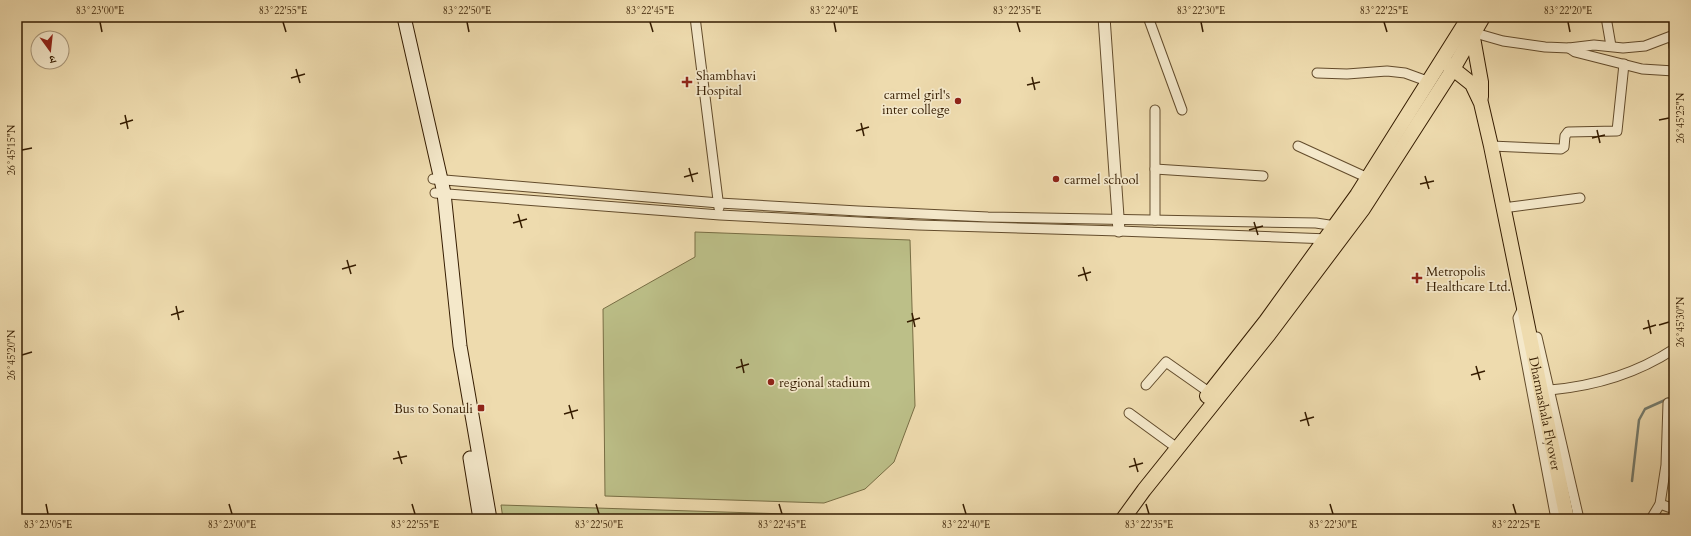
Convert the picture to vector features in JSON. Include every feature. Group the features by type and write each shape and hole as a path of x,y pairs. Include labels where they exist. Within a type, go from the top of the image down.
{"main road":[{"path":"396,17 437,179"},
{"path":"404,17 440,193 460,346 490,519"},
{"path":"1469,17 1474,35 1481,82 1481,103"},
{"path":"1113,519 1174,446 1213,396 1269,334 1340,229 1368,178 1427,81 1469,17"},
{"path":"1340,229 1363,209 1453,70 1483,17"},
{"path":"1441,59 1472,84 1481,103"},
{"name":"Dharmashala Flyover","path":"1481,103 1567,519"},
{"path":"440,193 451,332 480,519"},
{"path":"1123,519 1174,446"}],"street":[{"path":"695,17 720,215"},
{"path":"1104,17 1119,231"},
{"path":"1148,17 1182,110"},
{"path":"1606,17 1612,46"},
{"path":"1474,35 1545,47 1569,48 1594,45 1623,48 1645,46 1673,35 1674,47"},
{"path":"1569,48 1575,52 1642,68 1674,71"},
{"path":"1491,146 1561,149 1564,147 1565,136 1568,132 1617,131 1624,64"},
{"path":"1317,73 1348,74 1387,71 1404,73 1427,81"},
{"path":"1155,110 1155,220"},
{"path":"1298,146 1368,178"},
{"path":"1155,169 1263,176"},
{"path":"437,179 719,203 791,207 988,217 1316,223 1340,229"},
{"path":"440,193 720,215 791,219 918,225 1119,231 1332,241"},
{"path":"1503,208 1580,198"},
{"path":"791,207 791,219"},
{"path":"1556,519 1535,418 1518,318 1523,308 1531,316 1550,390 1579,519"},
{"path":"1550,390 1572,388 1618,377 1653,362 1674,349"},
{"path":"1146,385 1166,362 1213,396"},
{"path":"1651,519 1660,504 1666,465 1668,403"},
{"path":"1129,413 1174,446"},
{"path":"1660,504 1674,509"}],"green space":[{"path":"695,232 910,240 915,406 894,462 865,489 824,503 605,496 603,309 695,257"},
{"path":"501,505 819,515 819,519 503,519"}],"waterway":[{"path":"1632,481 1639,420 1645,409 1674,396"}],"place":[{"name":"Shambhavi Hospital","path":"687,82"},
{"name":"carmel girl's inter college","path":"958,101"},
{"name":"carmel school","path":"1056,179"},
{"name":"Metropolis Healthcare Ltd.","path":"1417,278"},
{"name":"regional stadium","path":"771,382"},
{"name":"Bus to Sonauli","path":"481,408"}]}
